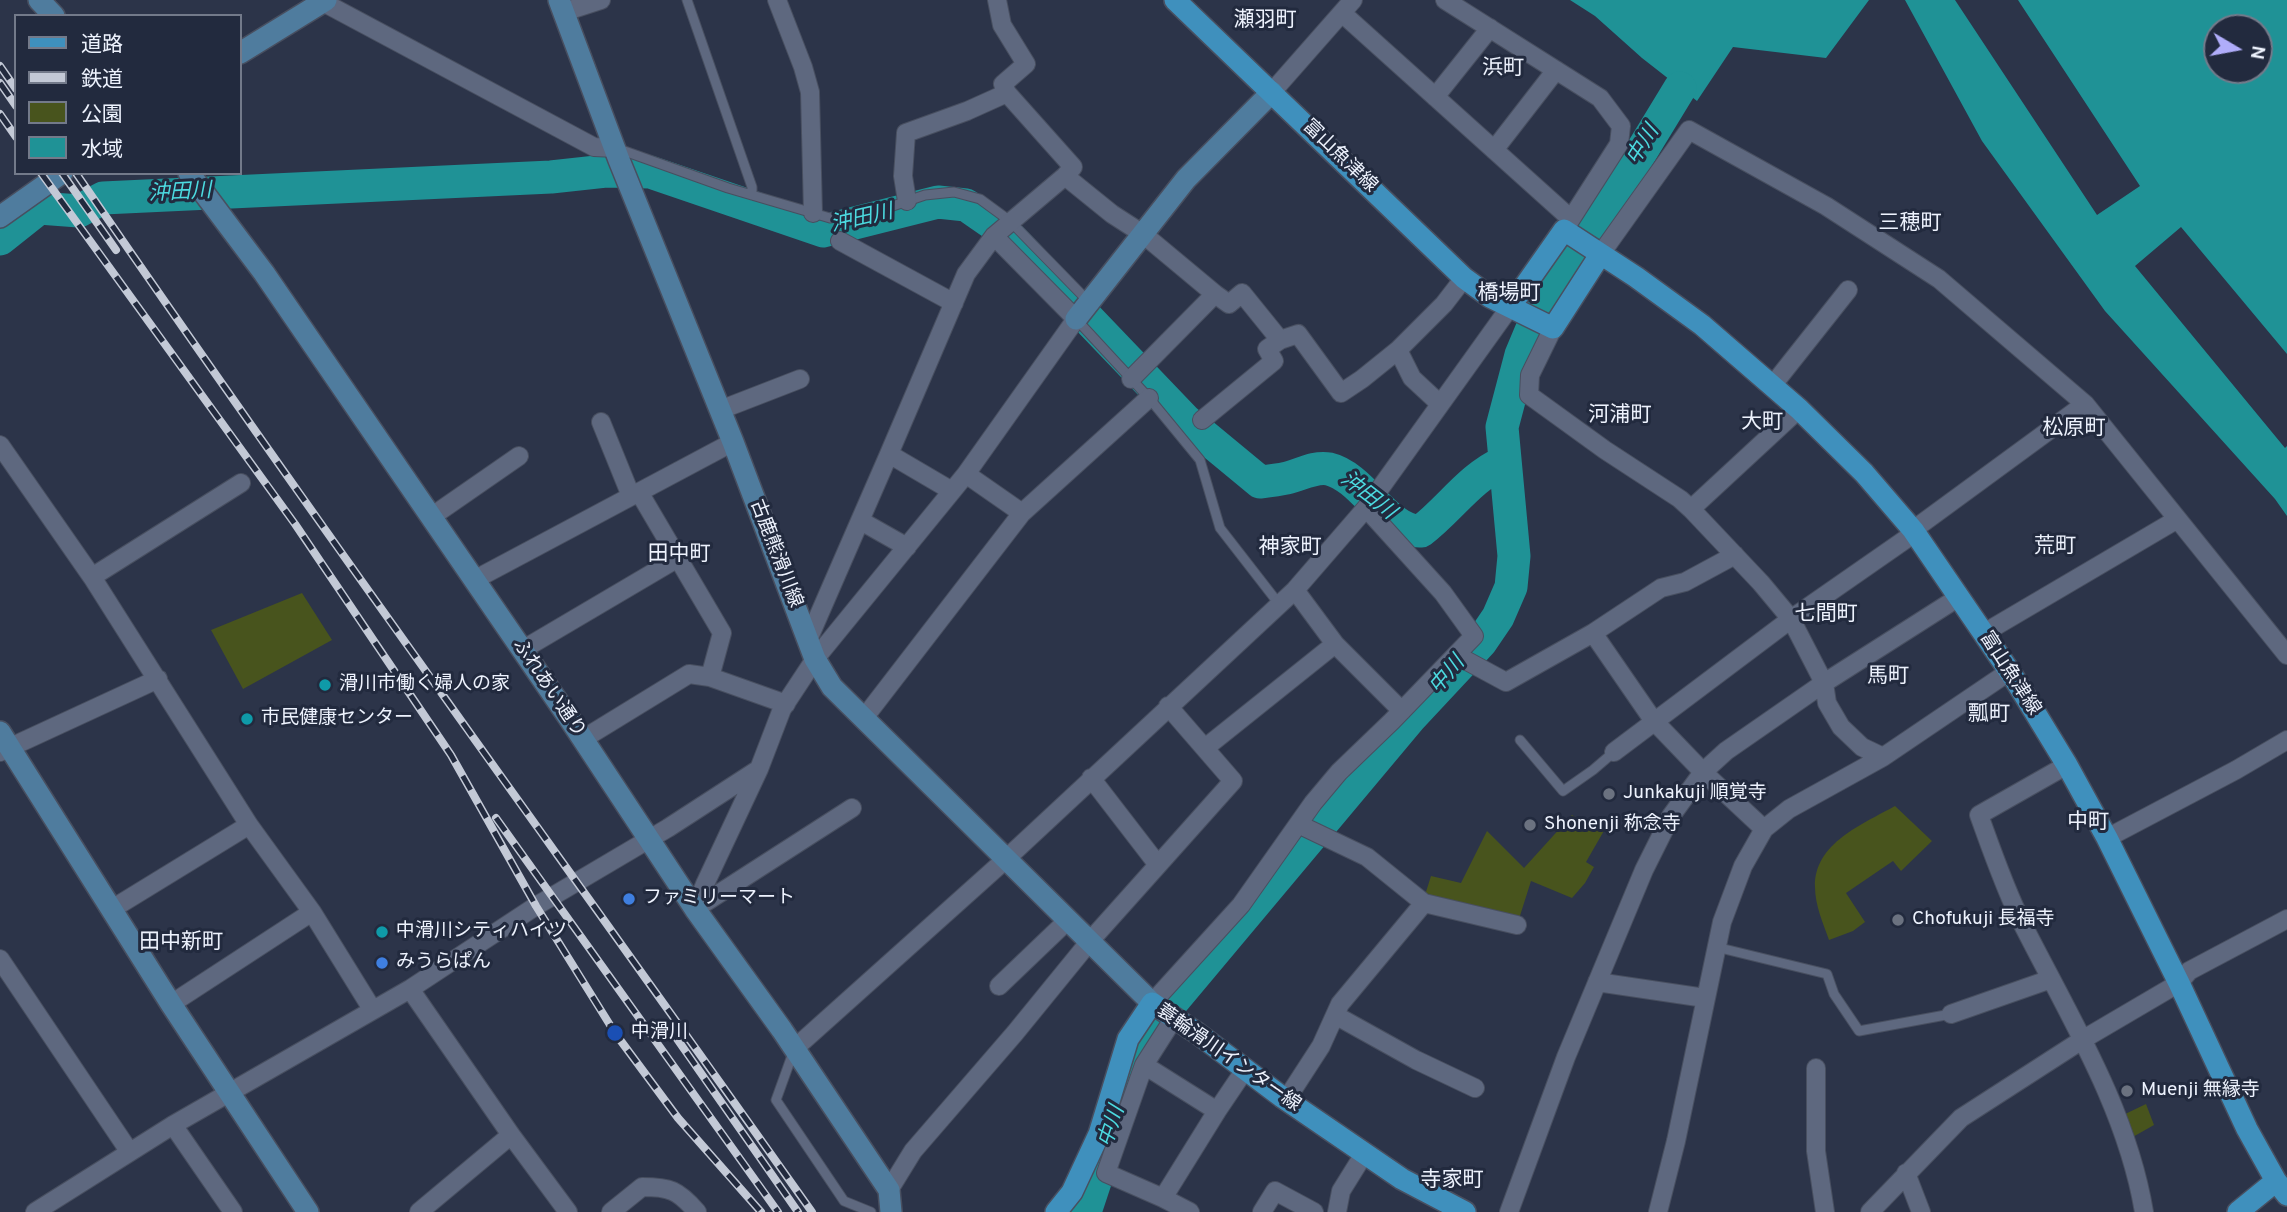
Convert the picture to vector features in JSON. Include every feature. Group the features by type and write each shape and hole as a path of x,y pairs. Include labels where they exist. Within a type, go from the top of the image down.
{"main road":[{"name":"富山魚津線","path":"1175,0 1464,278 1490,297 1553,328"},
{"name":"富山魚津線","path":"1567,225 1600,254 1702,325 1772,386 1864,473 1913,530 2010,671 2067,765 2107,838 2179,983 2247,1129 2281,1188"},
{"path":"1510,307 1567,225"},
{"path":"1553,328 1600,254"},
{"name":"蓑輪滑川インター線","path":"1056,1212 1072,1192 1099,1134 1128,1039 1152,1003 1246,1068 1286,1100 1402,1179 1465,1212"},
{"path":"2238,1212 2281,1188"}],"street":[{"path":"39,0 52,14"},
{"path":"561,6 601,0"},
{"path":"777,0 810,92 813,213"},
{"path":"695,909 811,650 861,521 966,274 994,236 1073,167 1007,93 1003,84 1027,64 1002,25 997,0"},
{"path":"811,650 906,547 966,474 1076,319 1186,179 1272,92 1347,7 1567,225 1619,144 1621,125 1600,98 1446,0"},
{"path":"242,52 322,1 594,147 618,154"},
{"name":"古鹿熊滑川線","path":"561,6 733,442 811,650 832,687 1152,1003"},
{"path":"1435,97 1490,28"},
{"path":"1493,150 1556,70"},
{"path":"907,201 903,176 906,133 1007,93"},
{"path":"1600,254 1689,130 1826,206 1939,279 2085,404 2287,655"},
{"path":"0,217 59,175"},
{"name":"ふれあい通り","path":"190,175 264,273 583,739 695,909 794,1049 889,1190 891,1212"},
{"path":"1065,176 1112,214 1143,234 1228,304 1242,293 1280,340"},
{"path":"994,236 1076,319"},
{"path":"840,241 954,303"},
{"path":"1202,420 1274,361 1267,349 1280,340 1298,334 1341,393 1398,350 1444,304 1464,278"},
{"path":"1772,386 1848,290"},
{"path":"1131,379 1214,293"},
{"path":"794,1049 1006,859 1295,590 1366,508 1510,307"},
{"path":"1553,328 1530,374 1529,396 1691,509 1791,619 1824,683 1827,703 1841,727 1862,747 1883,757"},
{"path":"1398,350 1412,378 1440,404"},
{"path":"720,410 800,379"},
{"path":"864,718 1022,513 1149,398"},
{"path":"1614,751 1791,619 1906,539 1913,530 2085,404"},
{"path":"1691,509 1798,409"},
{"path":"601,422 635,494 678,558 722,633 710,677"},
{"path":"474,580 733,442"},
{"path":"0,445 92,577 249,825 312,912 372,1009"},
{"path":"889,454 952,491"},
{"path":"431,517 519,456"},
{"path":"966,474 1022,513"},
{"path":"92,577 241,482"},
{"path":"1152,1003 1241,905 1313,803 1339,772 1474,636 1443,593 1366,508"},
{"path":"1984,633 2176,520"},
{"path":"861,521 906,547"},
{"path":"1456,655 1506,682 1592,633 1661,588 1685,582 1735,555"},
{"path":"522,650 678,558"},
{"path":"1295,590 1335,644 1402,711"},
{"path":"1509,1212 1566,1057 1644,870 1666,827 1703,772 1726,751 1824,683 1959,597"},
{"path":"1592,633 1653,720 1703,772 1764,828"},
{"path":"1205,748 1335,644"},
{"path":"1658,1212 1676,1141 1722,922 1743,866 1764,828 1790,809 1883,757 2010,671"},
{"path":"583,739 689,674 710,677 786,704"},
{"path":"158,679 3,744 308,1212"},
{"path":"889,1190 913,1151 1090,941 1233,781 1168,706"},
{"path":"2107,838 2287,740"},
{"path":"2067,765 1979,814 2021,920 2082,1040 2138,1176 2144,1212"},
{"path":"35,1212 129,1151 410,989 536,906 649,839 758,769"},
{"path":"1091,778 1157,865"},
{"path":"695,909 852,808"},
{"path":"111,909 249,825"},
{"path":"1300,825 1367,858 1424,903 1517,925"},
{"path":"1286,1100 1321,1046 1340,1004 1424,903"},
{"path":"171,1004 312,912"},
{"path":"1870,1212 1961,1118 2082,1040 2179,983 2189,971 2287,919"},
{"path":"999,986 1068,920"},
{"path":"0,960 6,980 129,1151"},
{"path":"1951,1014 2051,979"},
{"path":"1597,982 1705,998"},
{"path":"410,989 568,1212"},
{"path":"1335,1015 1416,1060 1475,1088"},
{"path":"1174,1017 1144,1065 1107,1173 1189,1212"},
{"path":"1144,1065 1217,1111"},
{"path":"1163,1198 1246,1068"},
{"path":"1816,1068 1815,1152 1825,1212"},
{"path":"173,1125 233,1212"},
{"path":"419,1212 511,1135"},
{"path":"1337,1212 1341,1191 1364,1153"},
{"path":"1906,1173 1921,1212"},
{"path":"611,1212 642,1187 668,1187 697,1212"},
{"path":"1262,1212 1275,1191 1314,1212"}],"lane":[{"path":"687,0 752,187 752,195"},
{"path":"618,154 830,218 884,208 925,195 954,192 980,199 1010,221 1090,302"},
{"path":"1076,319 1149,398 1200,460 1220,528 1279,604"},
{"path":"1520,740 1563,791 1614,751"},
{"path":"1716,947 1827,974 1834,995 1859,1031 1951,1014"},
{"path":"794,1049 776,1100 844,1201 872,1212"}],"green space":[{"path":"302,593 332,640 243,689 211,630"},
{"path":"1895,806 1932,841 1901,871 1893,861 1846,893 1865,922 1853,931 1829,940 1815,894 1817,872 1823,858 1831,847 1855,828"},
{"path":"1572,815 1586,825 1590,820 1605,829 1586,862 1594,867 1572,898 1531,881 1518,922 1425,895 1431,876 1461,883 1487,831 1524,868"},
{"path":"2146,1104 2154,1125 2131,1138 2121,1116"}],"water":[{"path":"1570,0 1869,0 1826,58 1733,47 1697,101 1642,58 1595,16"},
{"path":"1905,0 2287,0 2287,516 2275,499 2105,311 1982,141"}],"pier":[{"path":"1955,0 2018,0 2140,186 2097,215"},
{"path":"2181,227 2287,354 2285,448 2135,266"}],"waterway":[{"name":"中川","path":"1085,1212 1137,1055 1158,1019 1411,717 1481,642 1498,617 1511,587 1514,556 1502,427 1521,355 1534,324 1680,88"},
{"name":"沖田川","path":"0,239 39,208 79,211 103,198 551,177 606,171 650,172 823,231 938,202 966,205 1005,232 1185,420 1260,482 1329,469 1353,482 1397,523 1421,531 1480,476 1504,462"}],"railway":[{"path":"0,66 14,86"},
{"path":"0,83 14,103"},
{"path":"0,114 14,134"},
{"path":"42,175 295,524 451,755 536,906 615,1033 678,1118 761,1212"},
{"path":"63,175 116,250"},
{"path":"77,175 350,564 812,1212"},
{"path":"496,818 778,1212"},
{"path":"668,1026 798,1212"}],"place":[{"name":"滑川市働く婦人の家","path":"325,685"},
{"name":"市民健康センター","path":"247,719"},
{"name":"Junkakuji 順覚寺","path":"1609,794"},
{"name":"Shonenji 称念寺","path":"1530,825"},
{"name":"ファミリーマート","path":"629,899"},
{"name":"Chofukuji 長福寺","path":"1898,920"},
{"name":"中滑川シティハイツ","path":"382,932"},
{"name":"みうらぱん","path":"382,963"},
{"name":"中滑川","path":"615,1033"},
{"name":"Muenji 無縁寺","path":"2127,1091"}],"district":[{"name":"瀬羽町","path":"1265,22"},
{"name":"浜町","path":"1503,70"},
{"name":"三穂町","path":"1910,225"},
{"name":"橋場町","path":"1509,295"},
{"name":"河浦町","path":"1620,417"},
{"name":"大町","path":"1762,424"},
{"name":"松原町","path":"2074,430"},
{"name":"荒町","path":"2055,548"},
{"name":"神家町","path":"1290,549"},
{"name":"田中町","path":"679,556"},
{"name":"七間町","path":"1826,616"},
{"name":"馬町","path":"1888,678"},
{"name":"瓢町","path":"1989,716"},
{"name":"中町","path":"2088,824"},
{"name":"田中新町","path":"181,944"},
{"name":"寺家町","path":"1452,1182"}]}
